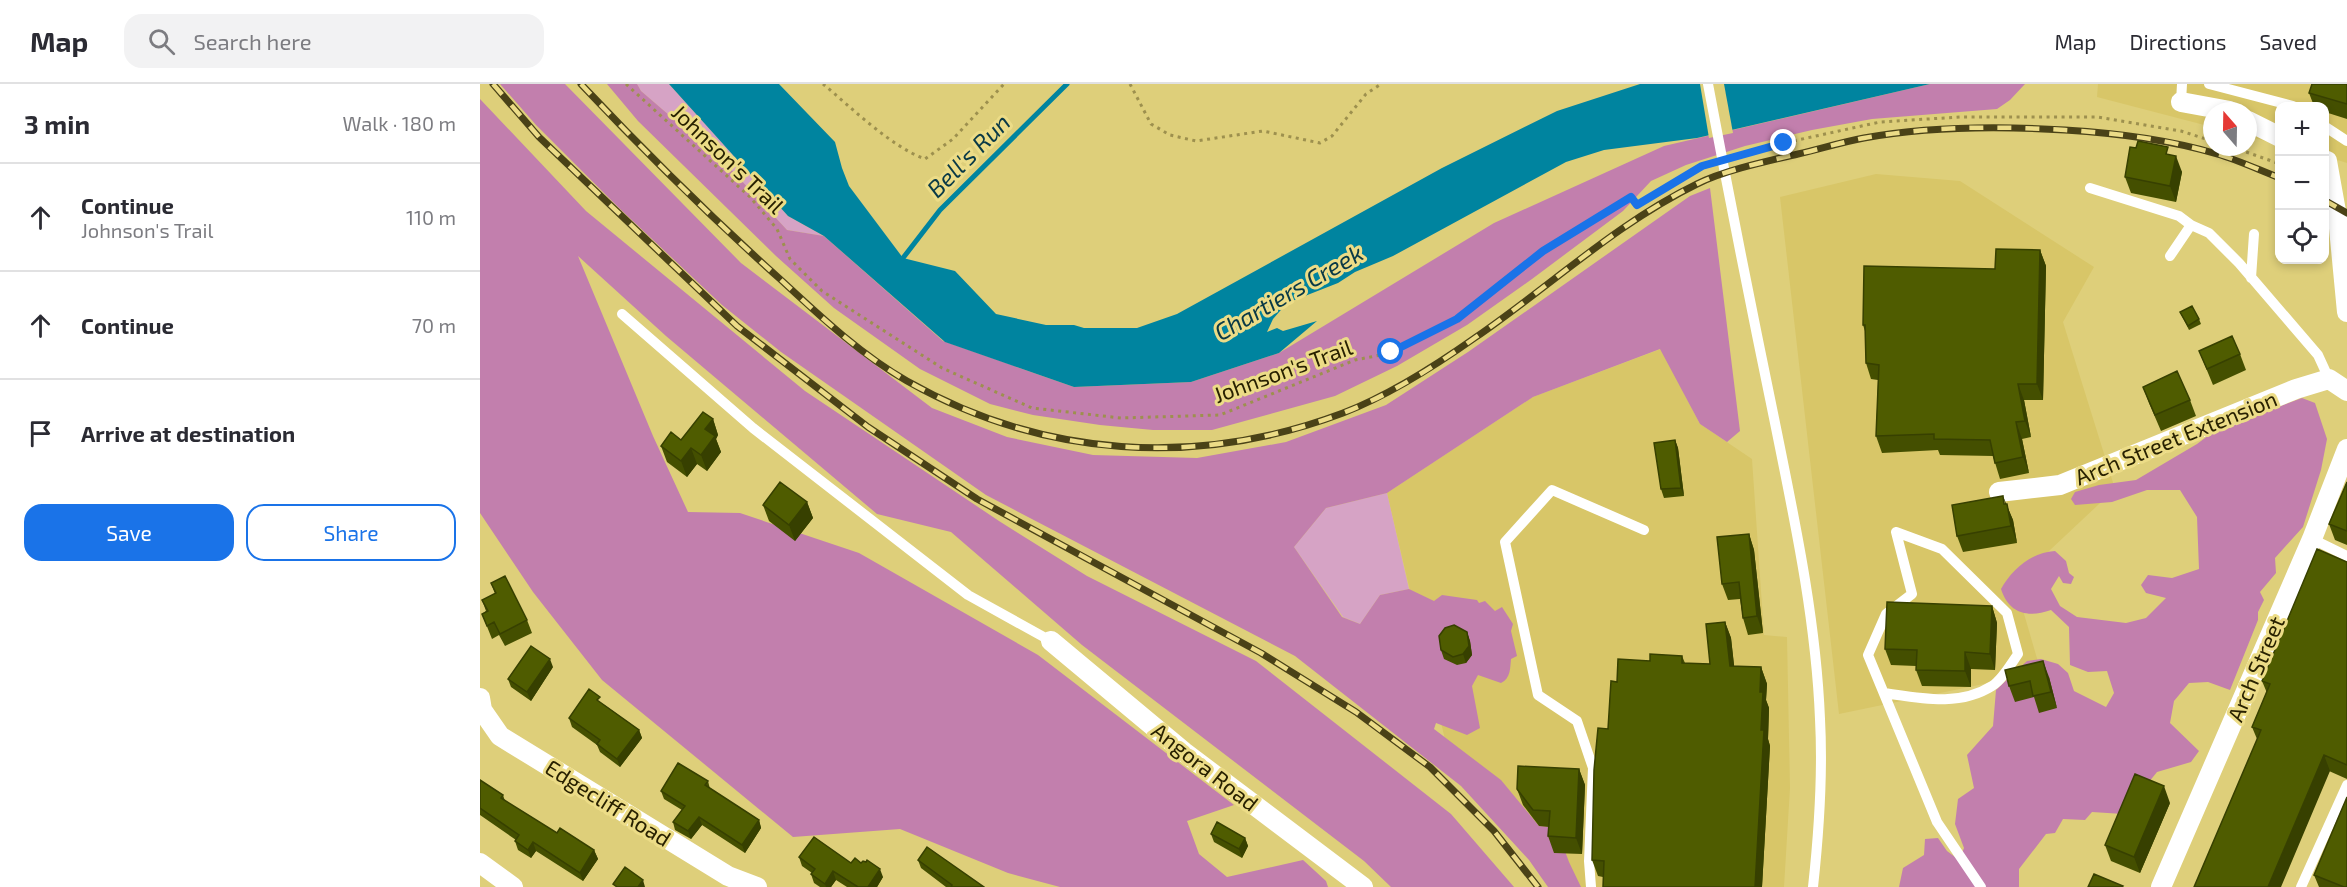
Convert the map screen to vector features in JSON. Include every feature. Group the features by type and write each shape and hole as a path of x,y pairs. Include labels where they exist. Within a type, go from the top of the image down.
{"street":[{"path":"2182,93 2206,102"},
{"path":"2257,125 2275,134"},
{"path":"2329,172 2339,228 2347,312"},
{"path":"2329,379 2347,391"},
{"name":"Arch Street Extension","path":"1999,492 2060,485 2296,389 2329,379"},
{"name":"Arch Street","path":"2161,887 2312,539 2347,449"},
{"name":"Angora Road","path":"1051,641 1184,752 1363,887"},
{"name":"Edgecliff Road","path":"480,698 482,710 500,736 728,876 757,887"},
{"path":"480,863 513,887"}],"lane":[{"path":"1708,84 1810,613 1820,719 1818,837 1814,887"},
{"path":"2209,84 2278,102"},
{"path":"2329,129 2347,141"},
{"path":"2090,188 2179,216 2191,225 2209,233 2318,355 2329,379"},
{"path":"2170,256 2191,225"},
{"path":"2251,278 2254,234"},
{"path":"622,314 753,428 968,595 1051,641"},
{"path":"1591,887 1588,861 1593,768 1577,721 1538,695 1505,542 1552,490 1644,530"},
{"path":"1884,693 1944,701 1969,696 1994,685 2018,654 2007,613 1942,549 1896,532 1912,594 1886,614 1868,655 1937,822 1981,887"},
{"path":"2312,539 2347,555"},
{"path":"2301,887 2347,785"}],"path":[{"name":"Johnson's Trail","path":"626,84 750,197 777,229 790,259 822,291 942,368 1032,408 1121,417 1220,415 1355,360 1391,352 1457,319 1543,251 1631,197 1637,205 1702,166 1712,163"},
{"path":"823,84 903,148 925,159 953,139 1004,84"},
{"path":"1130,84 1150,124 1170,135 1196,141 1263,131 1320,143 1332,136 1366,94 1381,84"},
{"path":"1733,158 1784,143 1880,122 1960,117 2097,117 2181,131 2203,138"},
{"path":"2257,156 2275,162"}],"shaded area":[{"path":"500,84 565,84 741,263 932,408 1007,437 1093,455 1197,458 1286,442 1386,405 1468,352 1690,196 1710,188 1740,431 1727,442 1700,424 1660,349 1533,397 1387,493 1326,508 1294,547 1342,617 1360,624 1380,595 1409,589 1434,601 1442,595 1477,600 1479,603 1485,601 1495,611 1502,607 1513,624 1511,631 1517,656 1511,659 1507,678 1501,683 1478,675 1472,686 1480,728 1467,735 1436,723 1434,729 1501,780 1539,826 1556,827 1581,887 1548,887 1529,860 1461,786 1295,656 986,495 781,352 722,305 619,208 536,125"},
{"path":"607,84 637,84 641,91 726,164 787,230 824,236 943,341 1074,387 1191,382 1279,353 1494,223 1664,146 1930,84 2025,84 2010,100 1997,109 1872,119 1745,146 1686,165 1651,181 1623,211 1532,279 1467,325 1397,366 1335,396 1212,430 1153,430 1033,415 990,404 920,369 834,308 776,256 638,121"},
{"path":"637,84 669,84 788,216 824,236 787,230 726,164 641,91"},
{"path":"2098,84 2347,84 2347,163 2329,157 2329,102 2275,102 2275,144 2257,139 2257,102 2203,102 2203,125 2097,97"},
{"path":"480,99 586,211 805,391 999,521 1087,576 1256,661 1451,814 1514,887 1391,887 1364,861 1082,645 951,532 877,514 666,336 578,256 653,436 688,512 740,513 859,553 1038,655 1234,805 1187,821 1199,854 1227,877 1303,860 1326,881 1328,887 1060,887 1008,873 900,829 793,837 602,680 533,592 480,513"},
{"path":"1876,174 1960,181 2094,267 2063,322 2115,489 2015,583 2041,672 1839,714 1780,197"},
{"path":"1661,349 1700,424 1752,459 1764,635 1787,637 1790,788 1784,887 1560,887 1447,748 1387,493 1533,397"},
{"path":"2302,398 2315,403 2327,439 2321,470 2303,527 2275,558 2276,573 2260,592 2264,600 2258,612 2258,620 2230,690 2208,682 2189,683 2174,701 2170,723 2199,751 2191,762 2157,772 2123,814 2092,812 2085,820 2063,819 2055,833 2046,834 2019,869 2019,887 1899,887 1903,868 1924,855 1925,839 1938,838 1947,851 1959,860 1964,848 1955,824 1958,799 1974,788 1967,755 1993,726 1996,690 2027,661 2041,659 2058,664 2068,673 2074,691 2106,707 2114,693 2107,671 2088,672 2070,665 2069,627 2051,610 2035,614 2020,612 2009,604 2001,589 2017,568 2031,558 2055,551 2066,561 2069,573 2074,577 2071,584 2063,583 2059,576 2051,589 2060,606 2077,617 2126,623 2146,618 2166,598 2146,593 2141,585 2148,575 2172,578 2199,569 2197,517 2180,490 2147,490 2112,502 2075,505 2071,499 2075,492 2099,485 2136,480 2213,432"},
{"path":"1387,493 1409,589 1380,595 1360,624 1343,617 1294,547 1326,508"}],"water":[{"name":"Chartiers Creek","path":"669,84 779,84 835,142 849,186 903,258 955,271 996,314 1046,325 1137,328 1177,314 1442,168 1557,111 1640,84 1930,84 1697,138 1604,150 1566,162 1393,256 1355,272 1338,283 1287,303 1273,319 1267,332 1277,328 1283,331 1317,321 1279,353 1191,382 1074,387 945,342 824,236 788,216"}],"pier":[{"path":"1700,84 1724,84 1733,133 1709,138"}],"building":[{"path":"2312,84 2347,84 2347,104 2309,93"},
{"path":"2138,141 2168,147 2166,154 2176,156 2170,186 2125,177 2130,147 2136,148"},
{"path":"1996,249 2040,250 2037,384 2018,384 2025,421 2016,422 2023,457 1995,463 1990,440 1934,439 1934,434 1876,436 1879,365 1866,363 1865,325 1863,325 1864,266 1995,269"},
{"path":"2192,306 2199,319 2188,326 2180,312"},
{"path":"2232,336 2240,354 2207,369 2199,351"},
{"path":"2177,371 2190,400 2155,415 2143,387"},
{"path":"703,412 713,419 705,429 715,436 701,455 691,448 681,461 661,446 671,432 681,440"},
{"path":"1675,440 1681,488 1661,489 1654,443"},
{"path":"780,482 807,502 789,525 763,505"},
{"path":"2347,482 2347,531 2329,524"},
{"path":"2003,496 2004,504 2007,504 2011,526 1957,536 1952,505"},
{"path":"1749,534 1757,616 1743,618 1739,582 1722,584 1717,537"},
{"path":"2317,549 2347,562 2347,765 2324,755 2268,887 2194,887 2261,730 2252,727 2270,684 2262,681"},
{"path":"505,576 527,620 500,634 494,622 487,626 482,614 488,611 482,600 496,593 491,583"},
{"path":"1887,602 1992,606 1990,654 1965,652 1965,671 1916,670 1917,650 1885,649"},
{"path":"1725,622 1730,666 1761,667 1760,692 1763,692 1761,730 1764,730 1755,887 1603,887 1604,861 1592,860 1594,770 1598,728 1608,729 1611,681 1617,682 1618,659 1650,661 1650,654 1682,656 1682,663 1710,664 1706,624"},
{"path":"1454,625 1467,632 1469,646 1463,654 1453,657 1441,650 1439,636 1445,628"},
{"path":"531,646 550,659 527,692 508,679"},
{"path":"2043,661 2051,692 2033,696 2030,681 2009,686 2005,670"},
{"path":"589,689 600,697 597,700 639,730 617,759 597,744 600,740 569,718"},
{"path":"678,763 708,781 705,785 759,820 742,845 699,817 688,831 673,822 685,806 661,791"},
{"path":"1518,766 1579,769 1576,838 1548,836 1550,811 1533,810 1517,789"},
{"path":"2135,774 2164,786 2134,857 2105,845"},
{"path":"480,780 503,795 501,798 557,833 560,828 594,850 580,873 533,842 528,850 515,841 519,835 480,808"},
{"path":"2347,797 2347,887 2344,887 2314,875"},
{"path":"1217,822 1245,838 1239,849 1211,834"},
{"path":"814,837 851,863 855,858 861,863 867,860 880,869 868,887 858,887 833,871 825,884 811,874 815,869 799,857"},
{"path":"927,847 984,887 951,887 952,885 918,860"},
{"path":"625,867 643,880 638,887 617,887 613,884"},
{"path":"2094,874 2123,886 2088,887"}],"waterway":[{"name":"Bell's Run","path":"903,258 940,210 1067,84"}],"railway":[{"path":"493,84 539,137 737,326 868,427 977,499 1261,653 1356,712 1430,767 1494,831 1538,887"},
{"path":"581,84 679,184 754,256 841,334 873,359 907,381 959,407 1012,426 1066,439 1121,446 1177,447 1232,442 1288,431 1361,406 1445,359 1611,236 1697,184 1720,174 1848,141 1914,131 1964,128 2084,131 2179,144 2233,159 2275,176"},
{"path":"2329,203 2347,213"}],"route":[{"path":"1391,352 1457,319 1543,251 1631,197 1637,205 1702,166 1784,143"}]}
